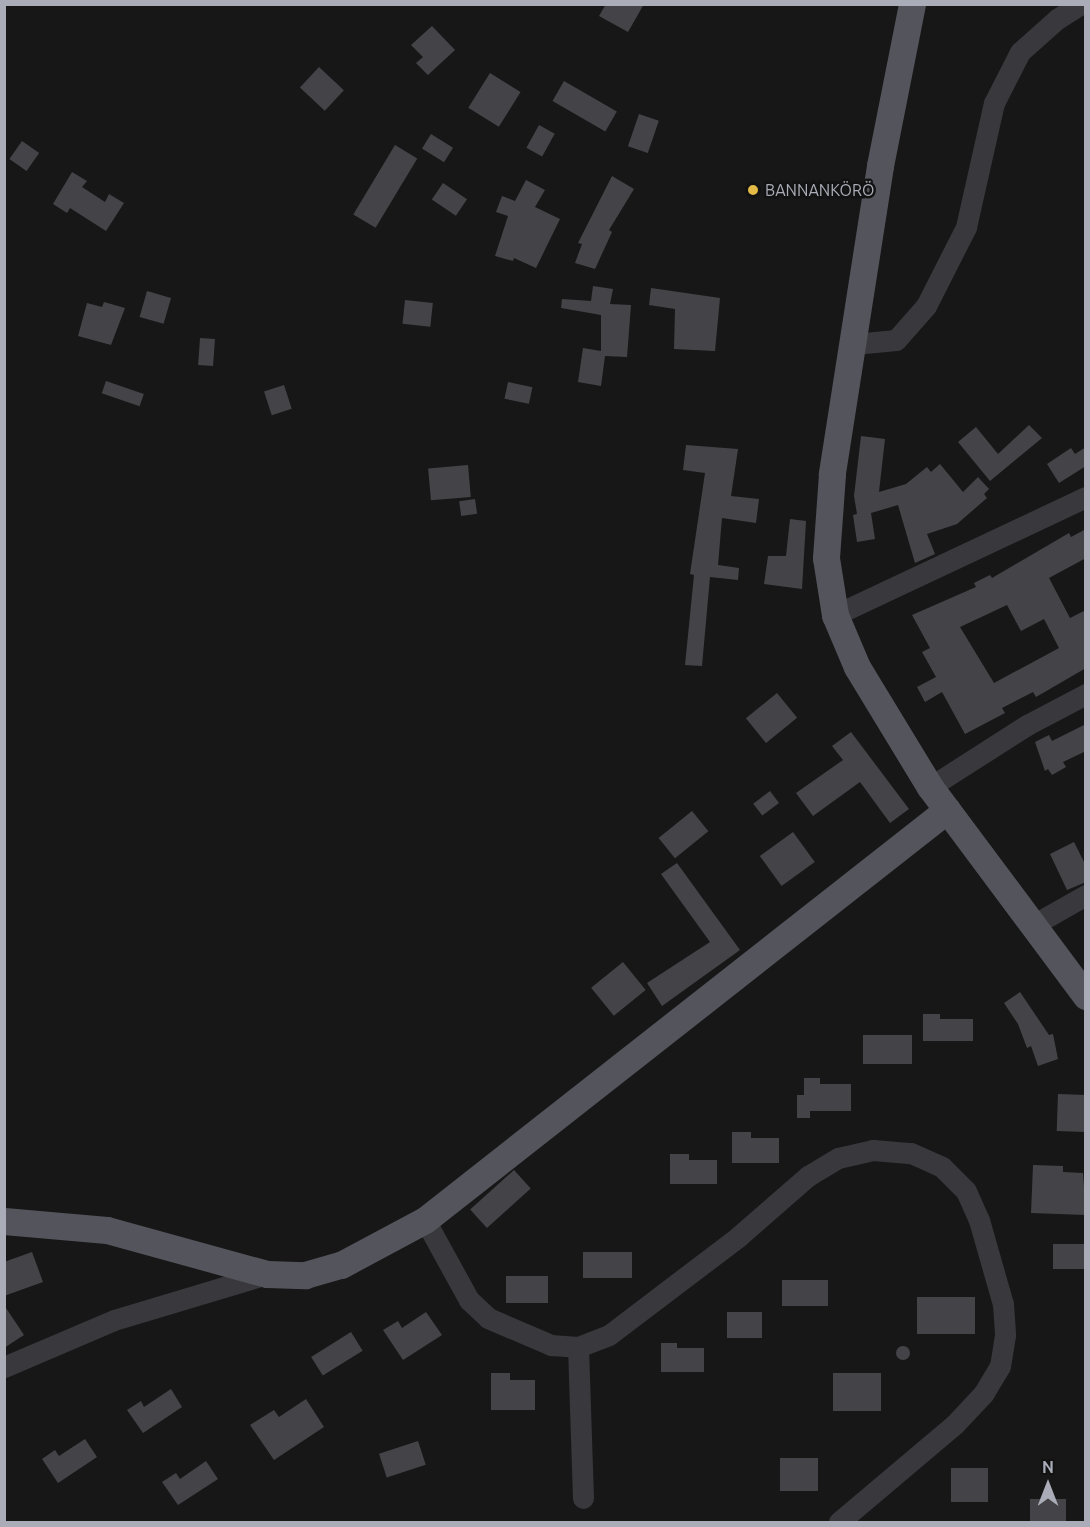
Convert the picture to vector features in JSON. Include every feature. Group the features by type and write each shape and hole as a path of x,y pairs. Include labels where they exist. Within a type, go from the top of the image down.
{"main road":[{"path":"912,4 880,166 831,484 826,558 835,615 857,667 930,787 1086,996"},
{"path":"4,1221 107,1230 267,1274 305,1275 341,1265 425,1220 947,810"}],"street":[{"path":"854,344 896,340 926,306 966,227 994,103 1020,52 1057,19 1081,4"},
{"path":"835,615 1086,497"},
{"path":"930,787 1027,725 1086,694"},
{"path":"1033,925 1086,896"},
{"path":"425,1220 469,1300 488,1318 551,1345 578,1347 609,1335 738,1238 808,1176 838,1158 873,1150 911,1153 942,1167 966,1191 979,1220 1003,1304 1005,1335 1000,1366 984,1393 955,1424 839,1522"},
{"path":"4,1367 114,1320 267,1274"},
{"path":"578,1347 584,1498"}],"building":[{"path":"606,4 644,4 628,32 599,16"},
{"path":"432,26 455,50 428,75 416,63 423,57 411,45"},
{"path":"319,67 344,90 325,111 300,87"},
{"path":"490,73 521,92 499,127 468,108"},
{"path":"564,81 617,112 605,131 552,101"},
{"path":"639,114 659,121 648,153 628,146"},
{"path":"539,125 555,134 542,156 526,148"},
{"path":"431,134 453,148 444,162 422,148"},
{"path":"22,141 39,153 27,171 9,159"},
{"path":"395,145 417,158 376,228 353,214"},
{"path":"72,172 87,181 82,187 105,202 109,194 124,203 106,231 70,208 67,213 53,204"},
{"path":"612,176 634,189 609,230 612,232 595,269 575,263 582,244 578,243"},
{"path":"526,180 545,190 535,207 560,219 536,268 514,258 513,261 495,256 508,216 496,212 502,196 515,201"},
{"path":"443,183 467,199 456,216 432,200"},
{"path":"593,286 613,289 610,304 631,305 627,357 605,356 601,386 578,382 583,348 601,351 601,315 561,308 562,299 591,301"},
{"path":"651,288 720,298 715,351 674,349 675,309 649,305"},
{"path":"147,291 171,298 164,324 140,317"},
{"path":"405,300 433,303 430,327 402,324"},
{"path":"104,302 125,308 111,345 78,336 87,303 102,307"},
{"path":"200,338 215,339 213,366 198,365"},
{"path":"106,381 144,394 140,406 102,393"},
{"path":"508,382 532,387 529,404 504,399"},
{"path":"284,385 292,409 272,415 264,391"},
{"path":"1029,425 1042,438 990,481 958,442 976,427 998,454"},
{"path":"861,436 885,439 879,492 906,484 927,467 931,472 940,464 963,492 978,477 989,489 984,494 987,498 957,524 927,534 935,554 915,563 898,505 871,513 875,539 857,542 853,515 857,514 854,496"},
{"path":"686,445 738,449 731,496 759,499 756,523 722,518 718,565 739,568 738,580 710,577 702,666 685,665 694,575 690,574 705,473 683,470"},
{"path":"1086,447 1086,466 1059,483 1047,464 1071,448 1075,454"},
{"path":"468,465 471,497 431,500 428,468"},
{"path":"475,499 477,514 461,516 459,501"},
{"path":"790,519 806,521 802,589 764,584 768,556 786,556"},
{"path":"1086,529 1086,558 1049,578 1070,618 1086,610 1086,668 1036,697 1033,692 1002,708 1005,713 965,734 942,692 925,702 917,687 936,677 922,652 930,648 912,615 976,587 974,583 990,575 992,578 1069,533 1071,537","holes":["1007,605 1021,631 1044,619 1059,648 994,683 960,627"]},
{"path":"777,693 797,718 766,743 746,718"},
{"path":"1086,724 1086,751 1063,762 1066,767 1052,775 1048,769 1045,771 1035,742 1049,735 1052,741"},
{"path":"851,732 909,809 890,823 860,782 813,816 796,793 843,760 832,746"},
{"path":"770,791 779,803 762,816 753,804"},
{"path":"692,811 708,831 675,858 659,838"},
{"path":"793,832 815,862 782,886 760,856"},
{"path":"1074,842 1086,866 1086,882 1067,890 1050,854"},
{"path":"677,863 740,950 662,1006 647,983 710,942 661,874"},
{"path":"623,962 646,990 614,1016 591,988"},
{"path":"1020,992 1049,1035 1053,1034 1058,1059 1038,1066 1031,1046 1027,1048 1018,1024 1004,1003"},
{"path":"923,1014 940,1014 940,1019 973,1019 973,1041 923,1041"},
{"path":"863,1035 912,1035 912,1064 863,1064"},
{"path":"804,1078 820,1078 820,1084 851,1084 851,1111 810,1111 810,1118 797,1118 797,1095 804,1095"},
{"path":"1058,1094 1086,1095 1085,1132 1057,1131"},
{"path":"732,1132 751,1132 751,1138 779,1138 779,1163 732,1163"},
{"path":"670,1154 689,1154 689,1160 717,1160 717,1184 670,1184"},
{"path":"1033,1165 1063,1166 1063,1172 1083,1173 1086,1215 1031,1213"},
{"path":"514,1170 531,1189 487,1228 470,1209"},
{"path":"1053,1244 1086,1244 1086,1269 1053,1269"},
{"path":"32,1252 43,1282 4,1296 4,1262"},
{"path":"583,1252 632,1252 632,1278 583,1278"},
{"path":"506,1276 548,1276 548,1303 506,1303"},
{"path":"782,1280 828,1280 828,1306 782,1306"},
{"path":"917,1297 975,1297 975,1334 917,1334"},
{"path":"4,1305 24,1335 4,1348"},
{"path":"426,1312 442,1335 403,1360 383,1330 398,1321 402,1328"},
{"path":"727,1312 762,1312 762,1338 727,1338"},
{"path":"351,1332 363,1351 323,1376 311,1357"},
{"path":"661,1343 677,1343 677,1348 704,1348 704,1372 661,1372"},
{"path":"903,1346 908,1348 910,1353 908,1358 903,1360 898,1358 896,1353 898,1348"},
{"path":"491,1373 510,1373 510,1380 535,1380 535,1410 491,1410"},
{"path":"833,1373 881,1373 881,1411 833,1411"},
{"path":"171,1389 182,1407 143,1433 127,1410 141,1401 144,1407"},
{"path":"306,1399 324,1427 274,1460 250,1425 274,1410 279,1417"},
{"path":"85,1439 97,1457 58,1483 42,1459 55,1450 59,1456"},
{"path":"418,1441 426,1465 387,1477 379,1454"},
{"path":"780,1458 818,1458 818,1491 780,1491"},
{"path":"206,1461 218,1479 178,1505 162,1482 176,1473 180,1479"},
{"path":"951,1468 988,1468 988,1502 951,1502"},
{"path":"1030,1499 1066,1499 1066,1522 1030,1522"}],"place":[{"name":"BANNANKÖRÖ","path":"753,190"}]}
